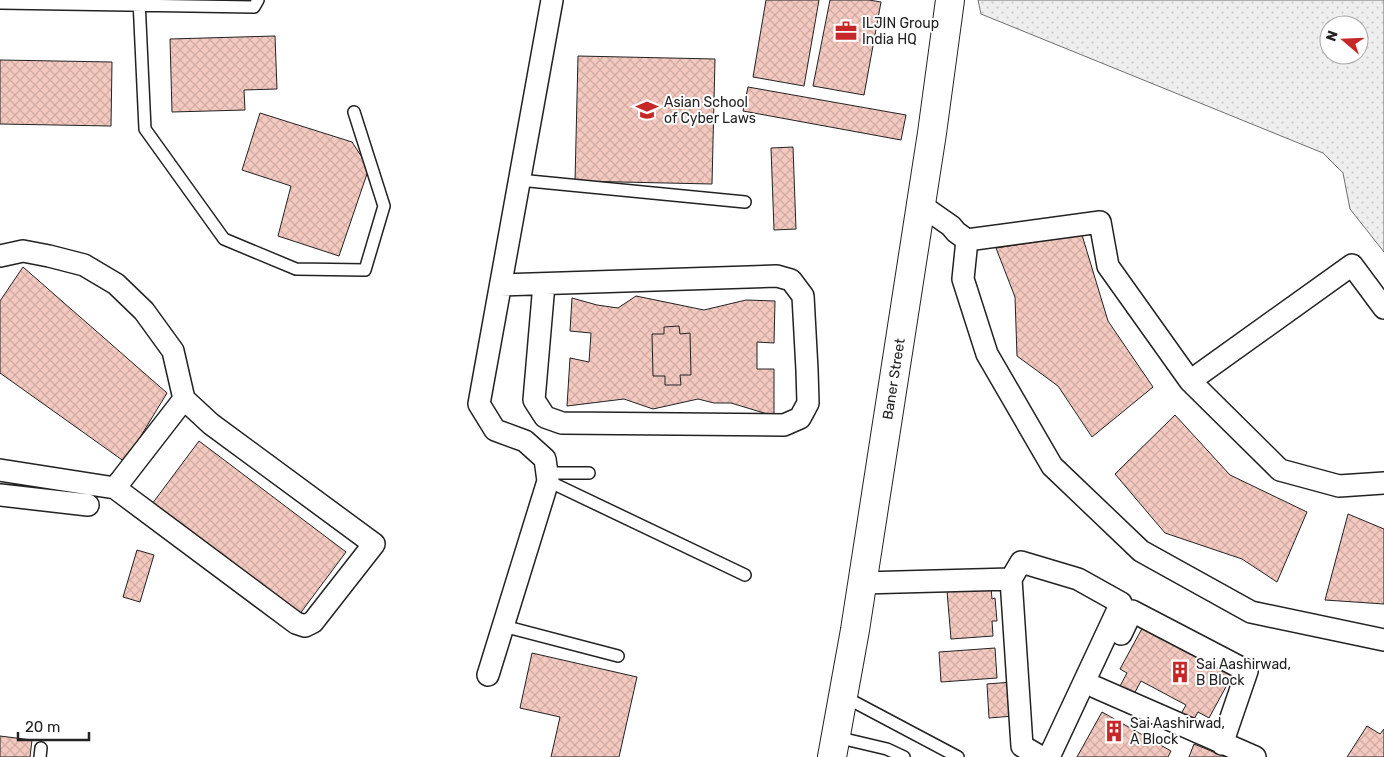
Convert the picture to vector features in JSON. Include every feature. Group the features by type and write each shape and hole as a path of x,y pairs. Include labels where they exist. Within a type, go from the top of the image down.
{"street":[{"path":"488,675 547,477 545,459 525,440 495,430 480,404 552,0"},
{"name":"Baner Street","path":"834,747 862,583 921,205 950,0"},
{"path":"921,205 967,240 1100,222 1108,266 1190,381 1280,470 1339,486 1384,484"},
{"path":"967,240 963,279 987,354 1052,466 1141,552 1251,612 1384,640"},
{"path":"0,256 23,251 49,256 84,265 116,284 144,311 173,350 184,399 211,424 374,544 313,622 305,626 296,623 115,488 0,470"},
{"path":"1190,381 1352,265 1384,308"},
{"path":"501,285 777,276 791,280 803,296 808,370 808,403 800,418 784,425 562,422 545,417 534,400 544,284"},
{"path":"115,488 184,399"},
{"path":"0,495 88,505"},
{"path":"1041,757 1022,746 1011,579 1021,562 1078,580 1121,603 1049,757"},
{"path":"862,583 1011,579"},
{"path":"1064,757 1132,611 1247,672 1222,744"},
{"path":"1095,687 1255,757"}],"lane":[{"path":"0,3 139,2 254,7 258,0"},
{"path":"139,2 145,129 224,239 296,269 365,270 384,206 354,112"},
{"path":"519,180 745,202"},
{"path":"547,477 589,473"},
{"path":"547,477 745,575"},
{"path":"504,626 618,656"},
{"path":"843,696 958,757"},
{"path":"834,747 887,749 904,757"}],"shaded area":[{"path":"978,0 1384,0 1384,252 1350,209 1343,173 1323,153 981,14"}],"building":[{"path":"766,0 819,0 804,86 753,77"},
{"path":"830,0 869,0 881,2 864,95 813,86"},
{"path":"275,36 277,89 244,90 245,110 172,112 170,39"},
{"path":"578,56 715,59 712,184 575,181"},
{"path":"0,60 112,62 111,126 0,124"},
{"path":"748,87 906,115 901,140 743,111"},
{"path":"260,113 352,142 369,168 339,256 278,236 291,186 242,170"},
{"path":"793,147 796,229 774,230 771,148"},
{"path":"1082,235 1108,321 1153,387 1092,437 1058,386 1017,356 1015,297 996,248"},
{"path":"23,267 167,393 125,462 0,373 0,301"},
{"path":"636,296 704,310 746,300 775,301 774,343 757,342 757,369 774,369 774,416 731,403 714,403 698,399 653,409 624,399 567,406 570,358 589,362 591,333 570,331 572,298 597,305 618,308"},
{"path":"679,326 680,334 690,333 691,375 680,375 681,385 665,385 665,376 653,376 652,334 664,334 664,327"},
{"path":"1175,415 1230,475 1307,512 1277,582 1242,559 1165,533 1115,474"},
{"path":"199,441 346,552 299,615 152,504"},
{"path":"1348,514 1384,529 1384,604 1325,600"},
{"path":"137,550 154,555 140,602 123,597"},
{"path":"991,587 992,599 995,598 997,621 992,621 993,636 951,639 947,591"},
{"name":"Sai Aashirwad, B Block","path":"1145,623 1234,672 1209,718 1198,712 1193,721 1181,714 1186,705 1141,681 1134,694 1120,686 1127,673 1120,669"},
{"path":"995,648 997,678 941,682 939,652"},
{"path":"532,653 637,677 619,757 551,757 560,717 520,708"},
{"path":"1012,682 1014,716 989,718 987,684"},
{"name":"Sai Aashirwad, A Block","path":"1102,712 1171,751 1168,757 1077,757"},
{"path":"1367,726 1380,734 1384,729 1384,757 1347,757"},
{"path":"0,736 32,740 30,757 0,757"},
{"path":"1194,744 1226,757 1189,757"}],"place":[{"name":"ILJIN Group India HQ","path":"846,31"},
{"name":"Asian School of Cyber Laws","path":"647,110"},
{"name":"Sai Aashirwad, B Block","path":"1180,672"},
{"name":"Sai Aashirwad, A Block","path":"1114,731"}]}
